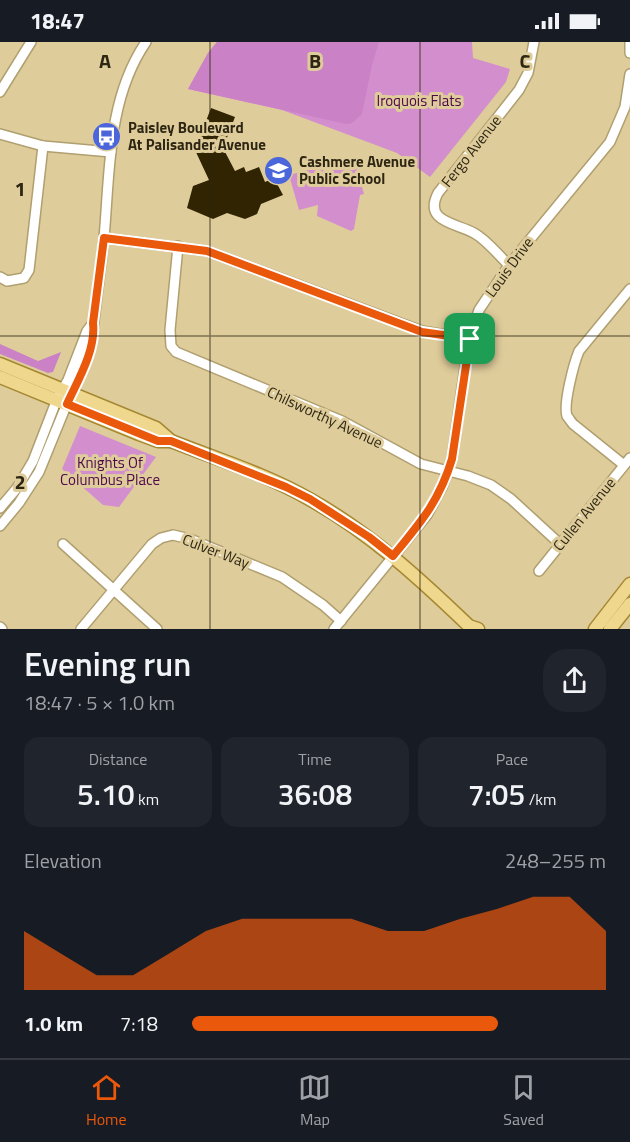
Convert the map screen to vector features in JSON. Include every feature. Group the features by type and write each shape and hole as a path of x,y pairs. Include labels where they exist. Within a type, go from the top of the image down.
{"main road":[{"path":"0,364 65,397"},
{"path":"0,377 156,428 171,441 286,487 310,499 369,537 393,556 471,628"},
{"path":"595,629 630,584"},
{"path":"610,629 630,604"}],"street":[{"path":"0,92 32,42"},
{"path":"0,508 17,488 33,462 88,352 94,332 93,323 104,238 115,119 128,75 146,42"},
{"name":"Fergo Avenue","path":"509,264 476,234 440,218 436,213 434,201 519,90 528,74 534,42"},
{"path":"630,42 630,52"},
{"name":"Louis Drive","path":"334,629 427,515 452,459 470,339 479,310 509,264 610,142 628,108 630,74"},
{"path":"0,134 44,146 111,152"},
{"path":"0,277 7,281 24,278 29,270 44,146"},
{"path":"104,238 207,251 422,332 470,339"},
{"name":"Chilsworthy Avenue","path":"178,246 170,330 171,346 176,352 342,422 421,464 480,480 501,490 560,544"},
{"path":"627,462 573,424 567,416 566,408 574,363 579,351 630,289"},
{"path":"0,526 24,496 39,472 65,397"},
{"name":"Cullen Avenue","path":"539,571 627,462"},
{"name":"Culver Way","path":"81,629 152,544 161,538 173,535 190,539 282,577 323,605 341,621"},
{"path":"63,544 157,629"}],"green space":[{"name":"Iroquois Flats","path":"217,42 472,42 473,58 510,69 506,82 430,177 397,153 282,110 188,89 208,53"},
{"path":"354,158 364,194 360,195 354,229 351,231 317,216 318,205 299,210 289,175"},
{"name":"Knights Of Columbus Place","path":"80,426 156,457 119,507 103,505 62,469"}],"shaded area":[{"path":"217,42 379,42 362,114 352,123 346,124 188,89 208,53"},
{"path":"0,344 38,361 61,352 53,372 48,373 0,354"}],"building":[{"path":"211,108 235,117 223,148 235,171 244,167 246,172 259,167 265,182 274,178 283,195 261,204 257,214 245,219 227,213 213,219 187,208 193,186 209,180 195,150"}],"place":[{"name":"Paisley Boulevard At Palisander Avenue","path":"107,136"},
{"name":"Cashmere Avenue Public School","path":"278,170"}],"route":[{"path":"104,238 207,251 422,332 470,339 452,459 448,472 427,515 393,556 332,513 286,487 171,441 158,441 139,434 67,404 77,383 94,332 93,323 104,238"}]}
